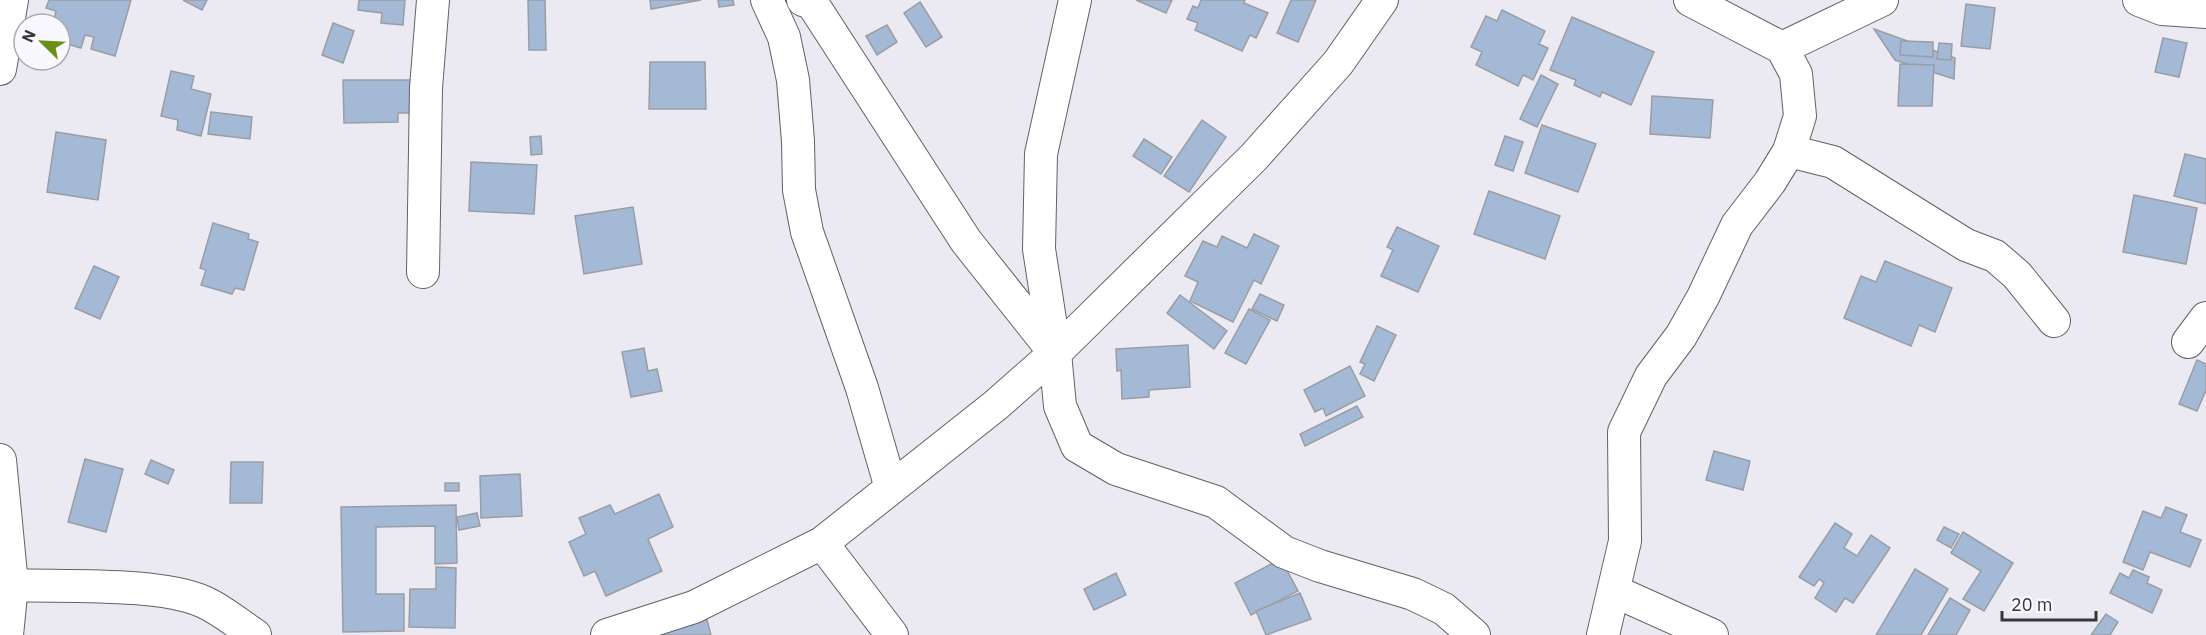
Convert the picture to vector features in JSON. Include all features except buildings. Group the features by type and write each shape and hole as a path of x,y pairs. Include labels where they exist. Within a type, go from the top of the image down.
{"street":[{"path":"0,69 12,0"},
{"path":"423,272 426,88 433,0"},
{"path":"767,0 784,37 793,80 799,190 807,232 862,388 891,488"},
{"path":"804,0 812,3 846,51 966,241 1055,353"},
{"path":"1075,0 1041,154 1039,249 1055,353 1060,406 1077,446 1116,469 1216,502 1284,552 1413,594 1444,609 1474,635"},
{"path":"607,635 694,607 822,543 996,405 1055,353 1254,157 1338,63 1382,0"},
{"path":"1603,635 1625,541 1624,432 1632,410 1651,375 1692,317 1737,225 1770,182 1789,151 1800,116 1796,74 1782,48 1690,0"},
{"path":"1782,48 1882,0"},
{"path":"2139,0 2162,9 2206,12"},
{"path":"1789,151 1833,162 1966,245 1995,256 2018,275 2054,321"},
{"path":"0,459 7,635"},
{"path":"822,543 892,635"},
{"path":"6,586 155,590 184,594 206,602 255,635"},
{"path":"1614,591 1712,635"}]}
